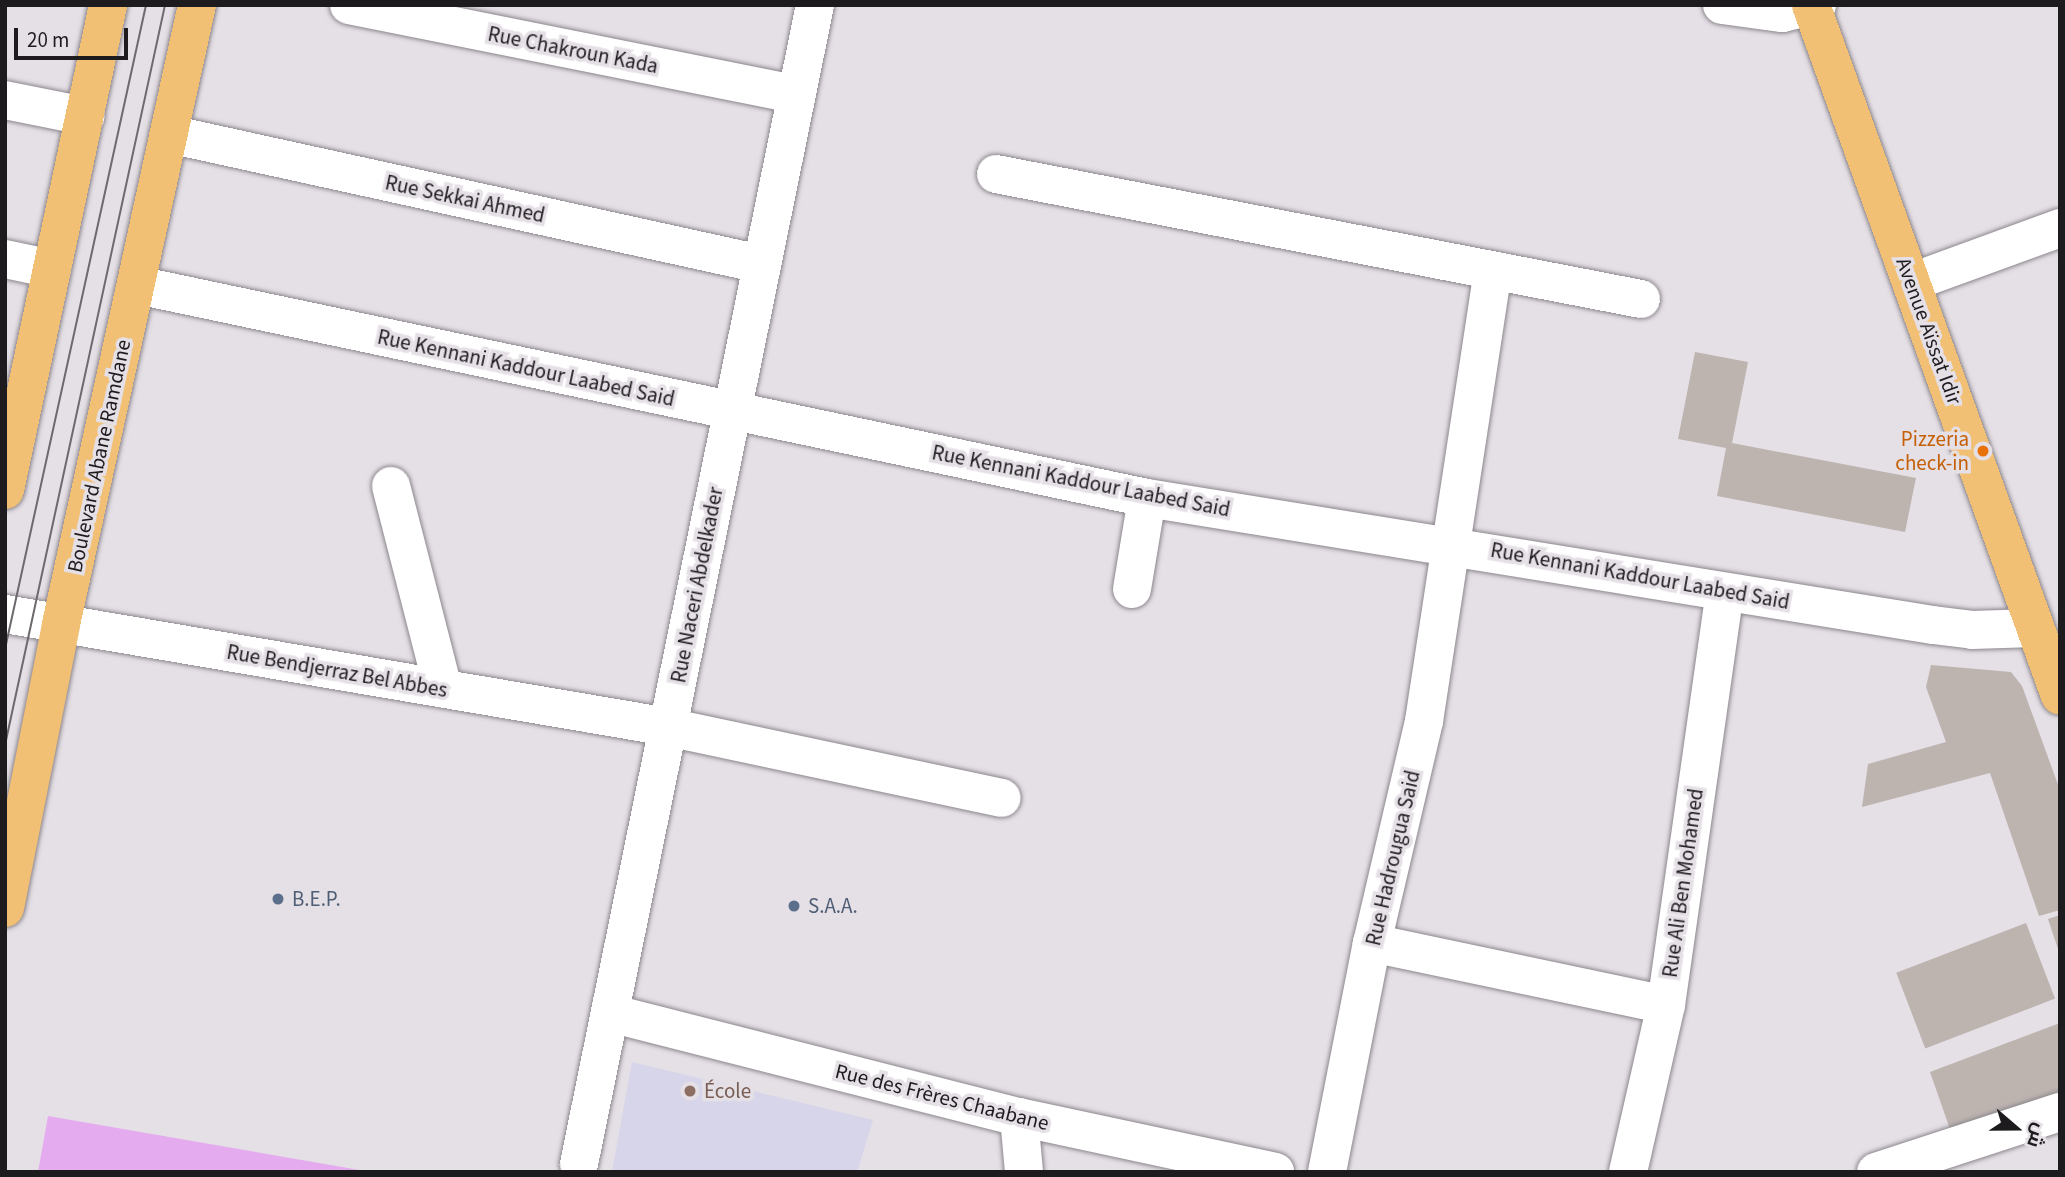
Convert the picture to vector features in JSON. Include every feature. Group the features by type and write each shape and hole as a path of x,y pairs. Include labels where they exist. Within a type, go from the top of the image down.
{"main road":[{"path":"5,490 108,5"},
{"name":"Boulevard Abane Ramdane","path":"5,908 61,624 197,5"},
{"name":"Avenue Aïssat Idir","path":"1813,7 1912,282 2047,623 2060,696"}],"street":[{"name":"Rue Chakroun Kada","path":"349,5 796,94"},
{"name":"Rue Naceri Abdelkader","path":"579,1164 815,5"},
{"path":"1722,5 1782,13 1813,7"},
{"path":"5,100 85,116"},
{"name":"Rue Sekkai Ahmed","path":"169,134 761,264"},
{"path":"996,174 1641,299"},
{"path":"1912,282 2060,228"},
{"path":"5,259 52,269"},
{"name":"Rue Hadrougua Said","path":"1327,1172 1372,943 1424,721 1449,543 1493,271"},
{"name":"Rue Kennani Kaddour Laabed Said","path":"137,285 1147,498 1449,543 1725,592 1972,630 2047,623"},
{"path":"391,486 443,688"},
{"path":"1132,589 1147,498"},
{"name":"Rue Ali Ben Mohamed","path":"1628,1172 1666,1005 1725,592"},
{"name":"Rue Bendjerraz Bel Abbes","path":"5,614 668,727 1002,798"},
{"path":"1372,943 1666,1005"},
{"name":"Rue des Frères Chaabane","path":"610,1013 1019,1117 1275,1172"},
{"path":"1876,1172 2060,1112"},
{"path":"1019,1117 1024,1172"}],"shaded area":[{"name":"École","path":"632,1062 873,1120 857,1172 612,1172"},
{"path":"48,1116 371,1172 38,1172"}],"building":[{"path":"1695,352 1748,362 1732,443 1916,478 1905,532 1717,496 1726,448 1678,439"},
{"path":"1931,665 2011,672 2022,686 2060,790 2060,910 2039,916 1990,773 1862,807 1868,764 1946,742 1926,687"},
{"path":"2060,915 2060,952 2059,952 2048,919"},
{"path":"2026,923 2055,999 1925,1048 1896,973"},
{"path":"2060,1023 2060,1097 1952,1135 1930,1072"}],"tram line":[{"path":"5,649 146,5"},
{"path":"5,745 165,5"}],"place":[{"name":"Pizzeria check-in","path":"1983,451"},
{"name":"B.E.P.","path":"278,899"},
{"name":"S.A.A.","path":"794,906"},
{"name":"École","path":"690,1091"}]}
